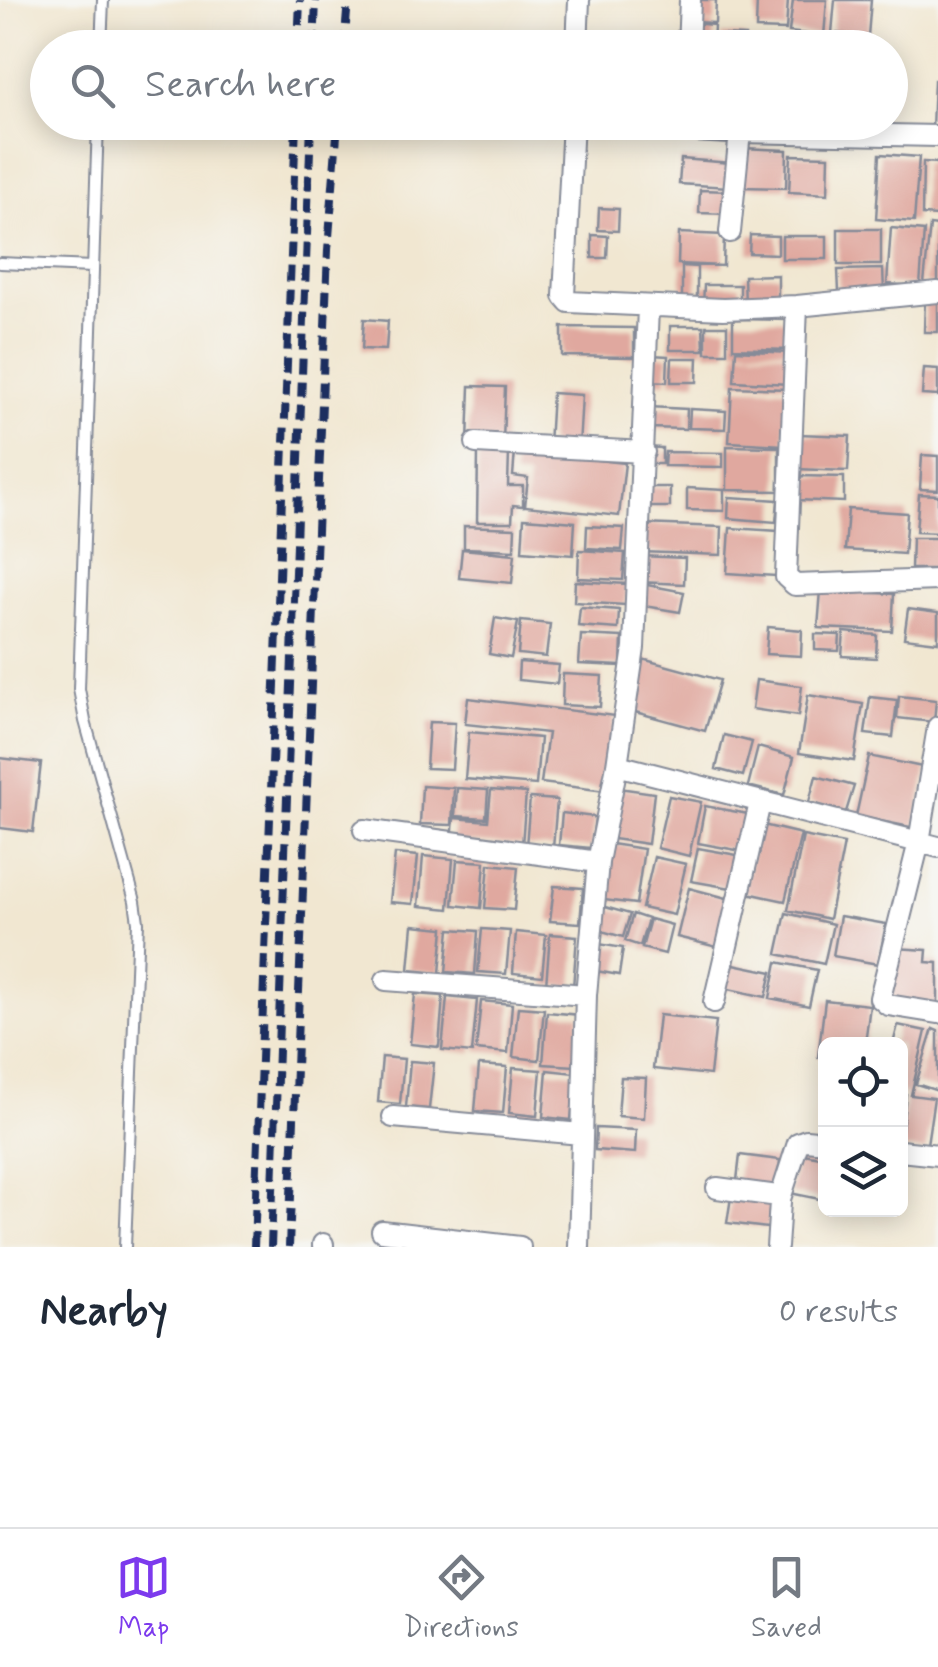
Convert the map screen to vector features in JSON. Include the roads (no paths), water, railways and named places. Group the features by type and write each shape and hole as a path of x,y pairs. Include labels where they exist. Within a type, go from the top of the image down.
{"street":[{"path":"578,30 579,0"},
{"path":"689,30 690,0"},
{"path":"908,135 938,136"},
{"path":"572,140 566,299 572,303 648,308 797,306 938,292"},
{"path":"730,232 739,140"},
{"path":"797,306 786,577 795,585 938,580"},
{"path":"579,1247 586,995 598,862 634,648 648,308"},
{"path":"476,443 644,452"},
{"path":"938,727 929,844 880,998 888,1005 938,1013"},
{"path":"617,765 929,844"},
{"path":"714,1002 760,803"},
{"path":"364,830 598,862"},
{"path":"386,980 586,995"},
{"path":"393,1117 581,1134"},
{"path":"777,1247 780,1199 798,1143 818,1141"},
{"path":"908,1151 938,1155"},
{"path":"717,1188 780,1199"},
{"path":"382,1231 520,1247"}],"lane":[{"path":"102,30 103,0"},
{"path":"97,140 79,689 136,901 138,922 125,1247"},
{"path":"0,263 92,267"}],"railway":[{"path":"299,30 300,0"},
{"path":"315,30 316,0"},
{"path":"346,30 348,0"},
{"path":"254,1247 295,140"},
{"path":"271,1247 310,140"},
{"path":"289,1247 328,250 337,140"}]}
